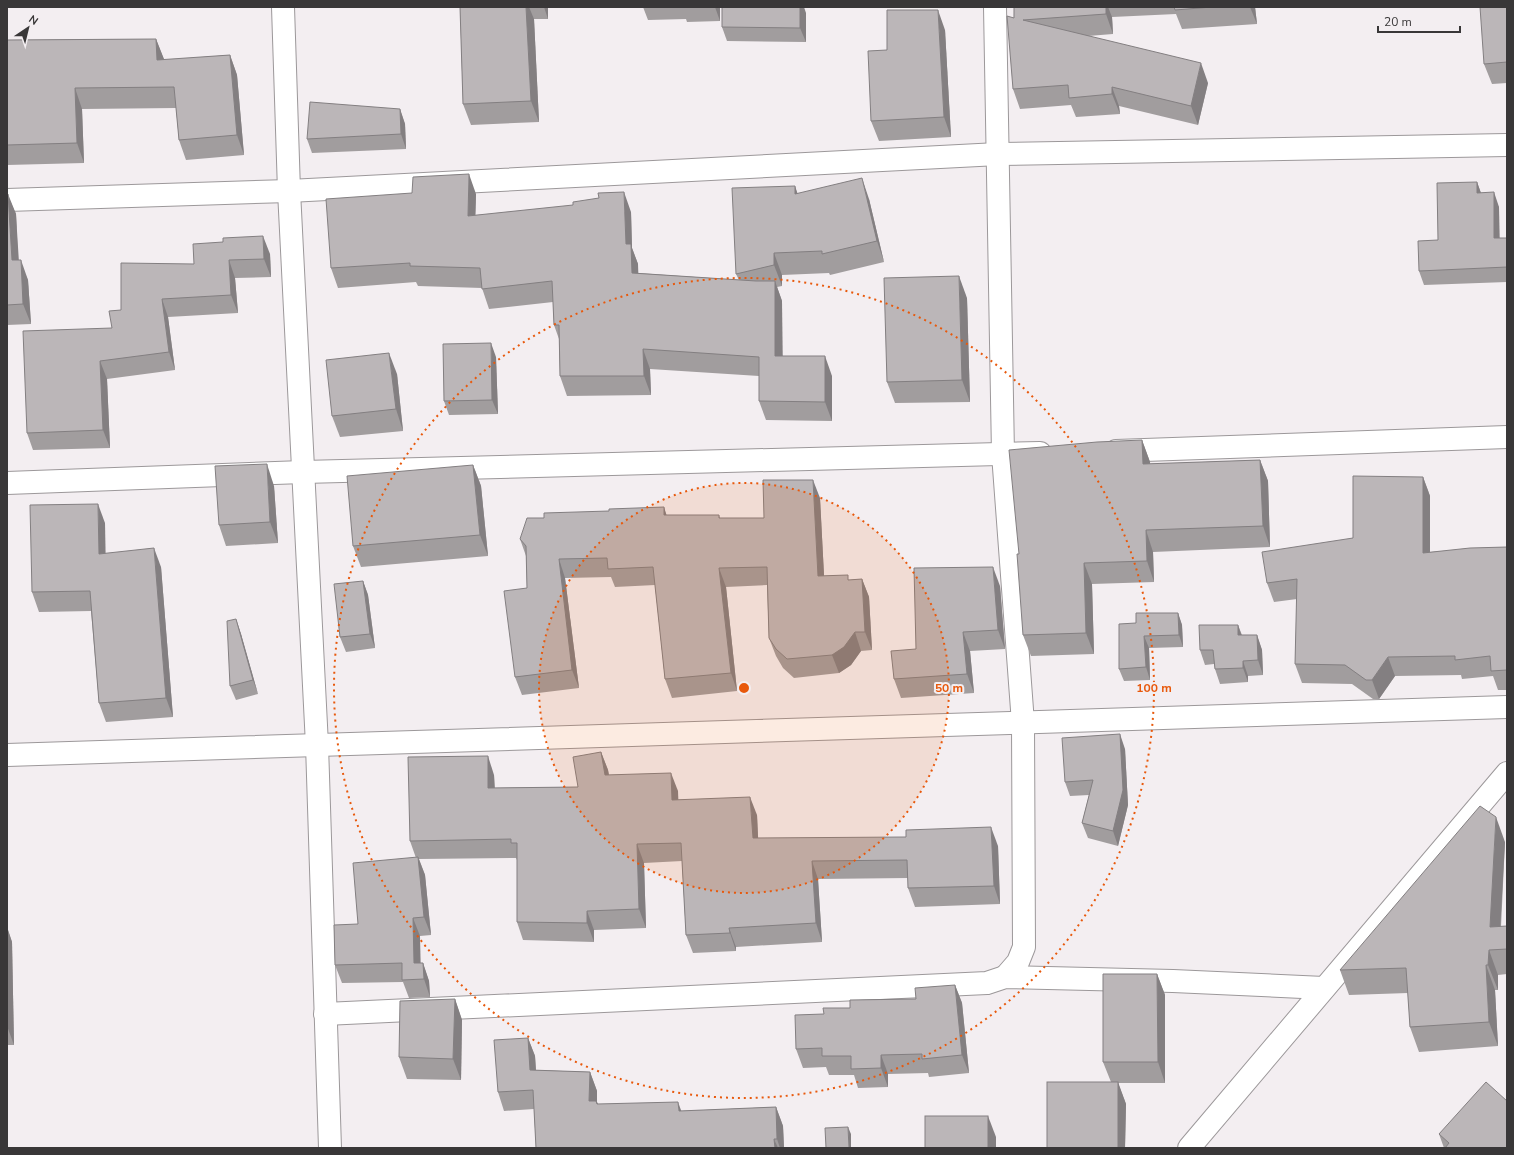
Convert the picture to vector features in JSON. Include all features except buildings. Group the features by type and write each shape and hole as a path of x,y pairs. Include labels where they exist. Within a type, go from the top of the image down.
{"street":[{"path":"283,7 289,191 317,745 330,1148"},
{"path":"995,7 1003,454 1023,723 1024,947 1018,962 1005,977"},
{"path":"7,200 289,191 998,154 1507,145"},
{"path":"1098,451 1507,437"},
{"path":"7,483 303,472 1058,452"},
{"path":"7,755 1507,707"},
{"path":"1189,1148 1507,773"},
{"path":"325,1014 987,983 1005,977 1173,981 1324,988"}]}
